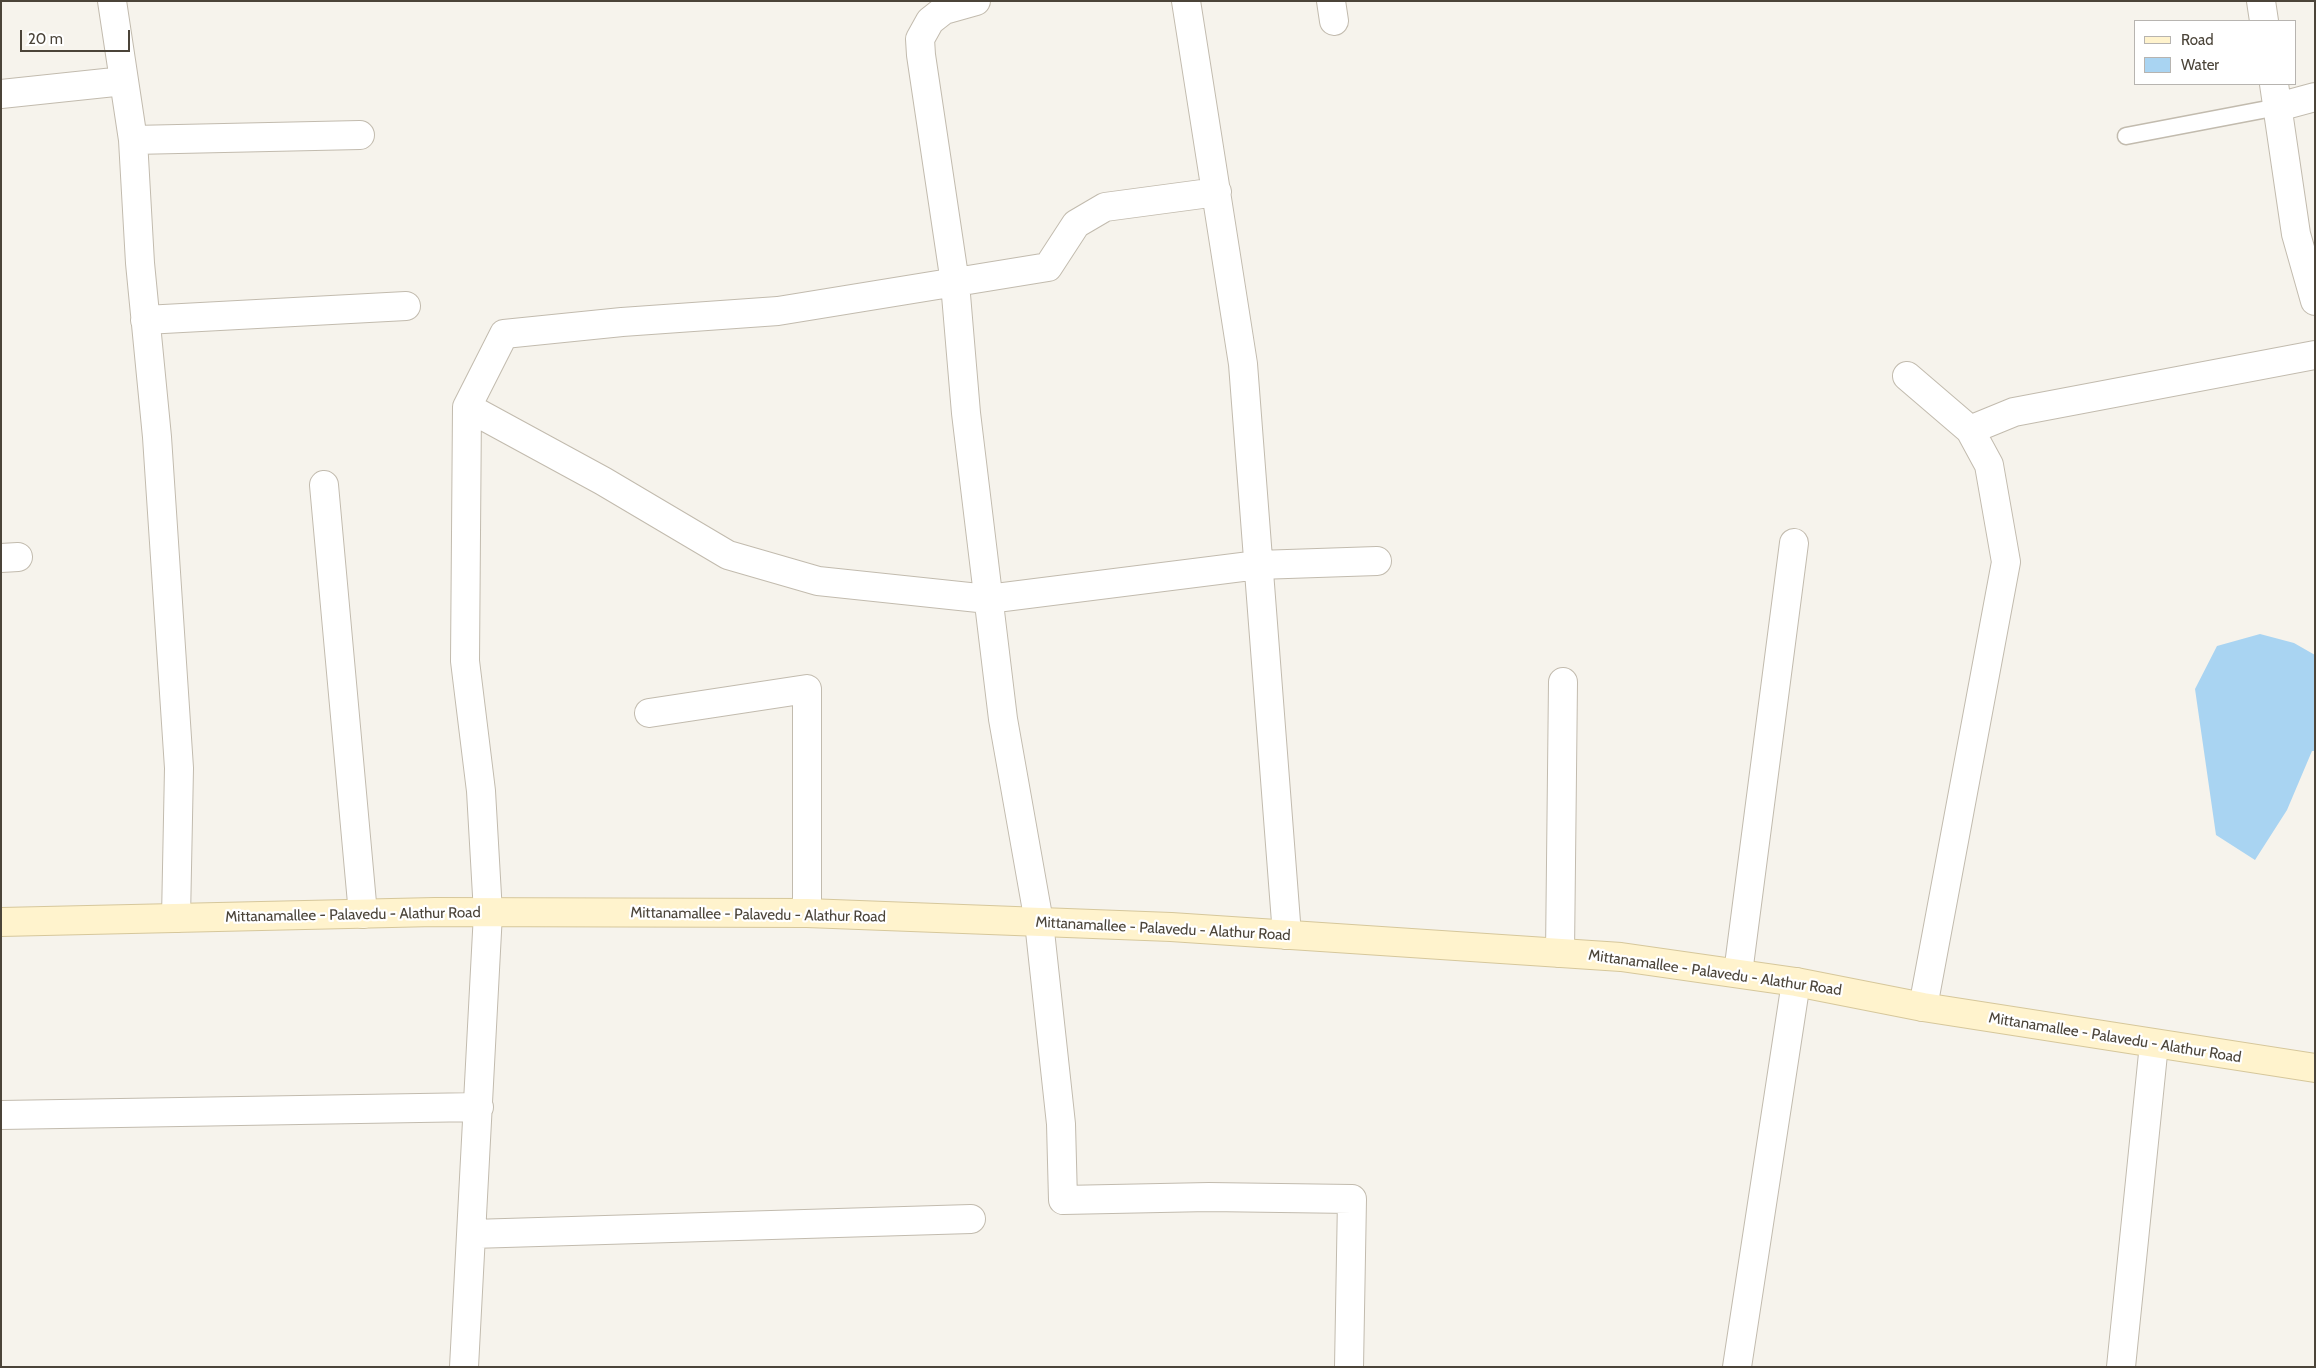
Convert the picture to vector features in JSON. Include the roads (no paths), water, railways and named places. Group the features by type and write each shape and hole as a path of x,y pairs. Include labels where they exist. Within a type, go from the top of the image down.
{"street":[{"path":"112,1 133,140 145,320 157,437 179,768 176,918"},
{"path":"976,1 944,10 930,21 920,38 955,283 966,413 1003,718 1039,922 1061,1124 1063,1200 1210,1197 1352,1200 1349,1367"},
{"path":"1186,1 1243,364 1287,935"},
{"path":"2261,1 2264,20"},
{"path":"1,94 124,81"},
{"path":"2315,97 2276,96 2296,234 2315,301"},
{"path":"133,140 360,135"},
{"path":"464,1367 488,913 481,791 465,661 467,407 504,334 622,322 778,311 1048,267 1076,224 1105,207 1217,192"},
{"path":"145,320 406,306"},
{"path":"1970,430 2014,412 2315,355"},
{"path":"1907,376 1970,430 1989,465 2006,562 1923,1007"},
{"path":"467,407 603,481 728,555 818,581 988,599 1258,565 1376,561"},
{"path":"324,485 363,914"},
{"path":"1738,973 1794,542"},
{"path":"1560,953 1563,682"},
{"path":"649,712 807,689 807,913"},
{"name":"Mittanamallee - Palavedu - Alathur Road","path":"1,922 363,914 807,913 1172,927 1621,957 1796,982 1923,1007 2315,1068"},
{"path":"1737,1367 1796,982"},
{"path":"2121,1367 2154,1044"},
{"path":"1,1116 479,1107"},
{"path":"472,1234 970,1219"}],"lane":[{"path":"2126,136 2276,96"}],"water":[{"path":"2260,634 2294,643 2315,655 2315,751 2312,751 2287,810 2255,860 2216,835 2195,689 2217,646"}]}
